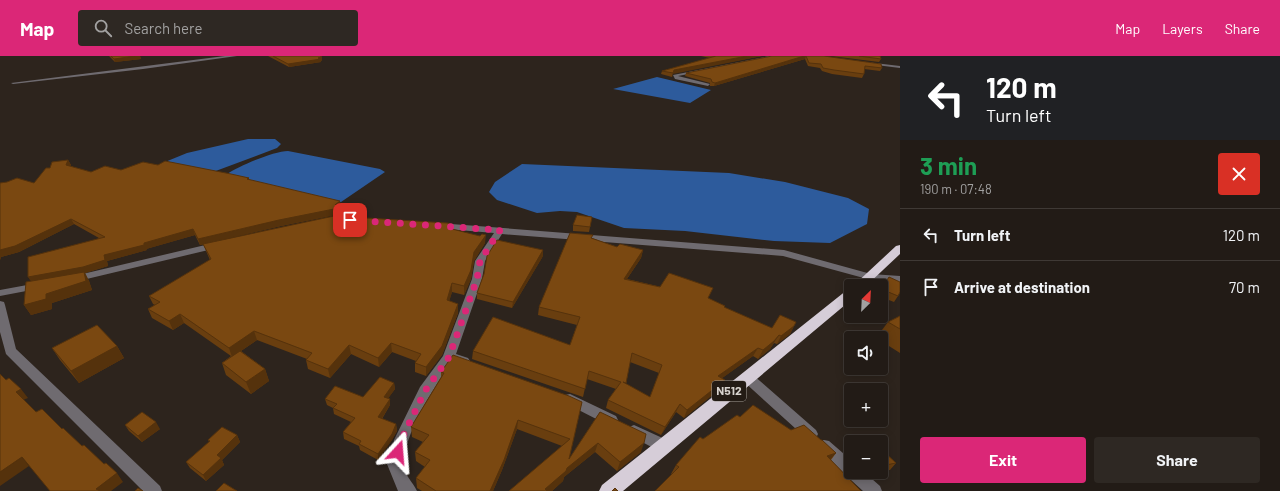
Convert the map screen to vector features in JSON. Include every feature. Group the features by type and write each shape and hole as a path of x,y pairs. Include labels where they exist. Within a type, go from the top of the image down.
{"highway":[{"path":"868,279 900,248"},
{"name":"N512","path":"609,491 747,376 844,299"}],"street":[{"path":"13,82 143,68 235,56"},
{"path":"708,85 677,78 675,75 762,58 803,56"},
{"path":"863,62 900,67"},
{"path":"428,225 784,253 871,277 900,279"},
{"path":"409,491 403,485 395,464 401,440 425,391 449,357 477,279 480,261 500,230"},
{"path":"68,280 230,242"},
{"path":"0,293 45,284"},
{"path":"0,305 10,351 154,491"},
{"path":"449,357 476,365"},
{"path":"747,376 844,464"},
{"path":"558,395 572,400 664,446"},
{"path":"861,479 874,491"}],"water":[{"path":"657,77 711,90 690,103 613,89"},
{"path":"248,139 275,139 281,144 277,148 213,172 165,162 187,153"},
{"path":"288,151 380,169 385,172 341,202 326,202 227,174 274,153"},
{"path":"522,164 729,173 785,182 848,198 869,209 867,224 830,243 774,241 685,231 624,228 577,212 560,211 537,213 497,200 489,192 495,182"}],"building":[{"path":"111,56 135,56 114,59"},
{"path":"273,56 322,57 318,58 321,59 288,64"},
{"path":"716,56 747,56 674,70 673,73 662,71"},
{"path":"772,56 804,56 715,83 712,82 711,79 686,73"},
{"path":"806,56 824,56 881,64 882,68 865,66 864,74 834,70 823,68 821,64 809,63"},
{"path":"859,56 880,56 881,59"},
{"path":"68,160 66,165 91,172 105,166 121,170 143,162 158,165 165,161 249,178 247,179 340,201 335,205 350,208 348,210 334,209 279,220 198,239 193,229 144,243 144,245 104,255 105,260 83,267 28,277 28,257 105,237 71,219 15,246 0,250 0,183 17,178 34,183 46,168 50,168 52,162"},
{"path":"577,215 592,217 590,227 573,225"},
{"path":"334,216 447,223 452,224 448,228 480,236 482,234 486,235 474,252 471,270 464,286 452,283 447,300 458,304 442,346 426,367 415,363 421,354 391,343 378,358 349,345 328,369 306,360 312,353 254,331 229,348 180,314 169,321 148,309 160,302 149,296 211,259 203,244"},
{"path":"570,233 593,235 591,238 617,247 620,244 643,250 624,279 660,287 669,273 713,288 708,298 725,306 724,307 772,328 780,315 796,322 794,326 781,336 779,335 763,350 758,348 718,376 725,380 687,410 680,404 665,427 608,400 621,382 589,371 585,389 473,351 493,317 570,345 580,317 539,307","holes":["632,353 662,365 650,397 623,382 626,383"]},
{"path":"497,240 543,250 513,302 477,293 484,274 487,256"},
{"path":"84,272 86,281 46,294 46,299 24,305 26,282"},
{"path":"889,277 900,282 900,292 898,296 888,292"},
{"path":"900,316 900,329 888,322"},
{"path":"97,325 117,346 71,371 52,348"},
{"path":"240,351 265,369 246,382 222,363"},
{"path":"453,355 582,402 569,459 600,412 646,434 644,443 620,462 598,443 567,468 566,471 545,489 547,491 509,491 570,439 518,420 504,460 490,491 436,491 416,478 430,460 415,452 429,435 411,427 444,373 441,372"},
{"path":"0,374 6,380 9,378 21,389 16,392 36,412 42,409 62,429 63,428 82,446 84,445 104,464 106,463 117,473 96,489 100,491 50,491 22,457 0,472"},
{"path":"380,377 394,383 384,397 390,399 378,417 396,424 392,434 378,454 359,444 361,441 343,432 355,418 333,408 337,404 325,399 335,386 363,397"},
{"path":"753,405 791,430 804,425 836,453 827,456 844,474 844,479 849,479 861,491 655,491 679,467 676,465 700,437 703,439 737,415 740,417"},
{"path":"142,412 156,422 138,436 125,425"},
{"path":"222,427 237,435 217,455 221,458 203,475 186,462 210,441 208,440"},
{"path":"888,456 896,463 888,465"},
{"path":"224,483 237,491 216,491"},
{"path":"138,488 143,491 135,491"}],"route":[{"path":"350,220 500,230 480,261 477,279 449,357 425,391 401,440 398,452"}]}
